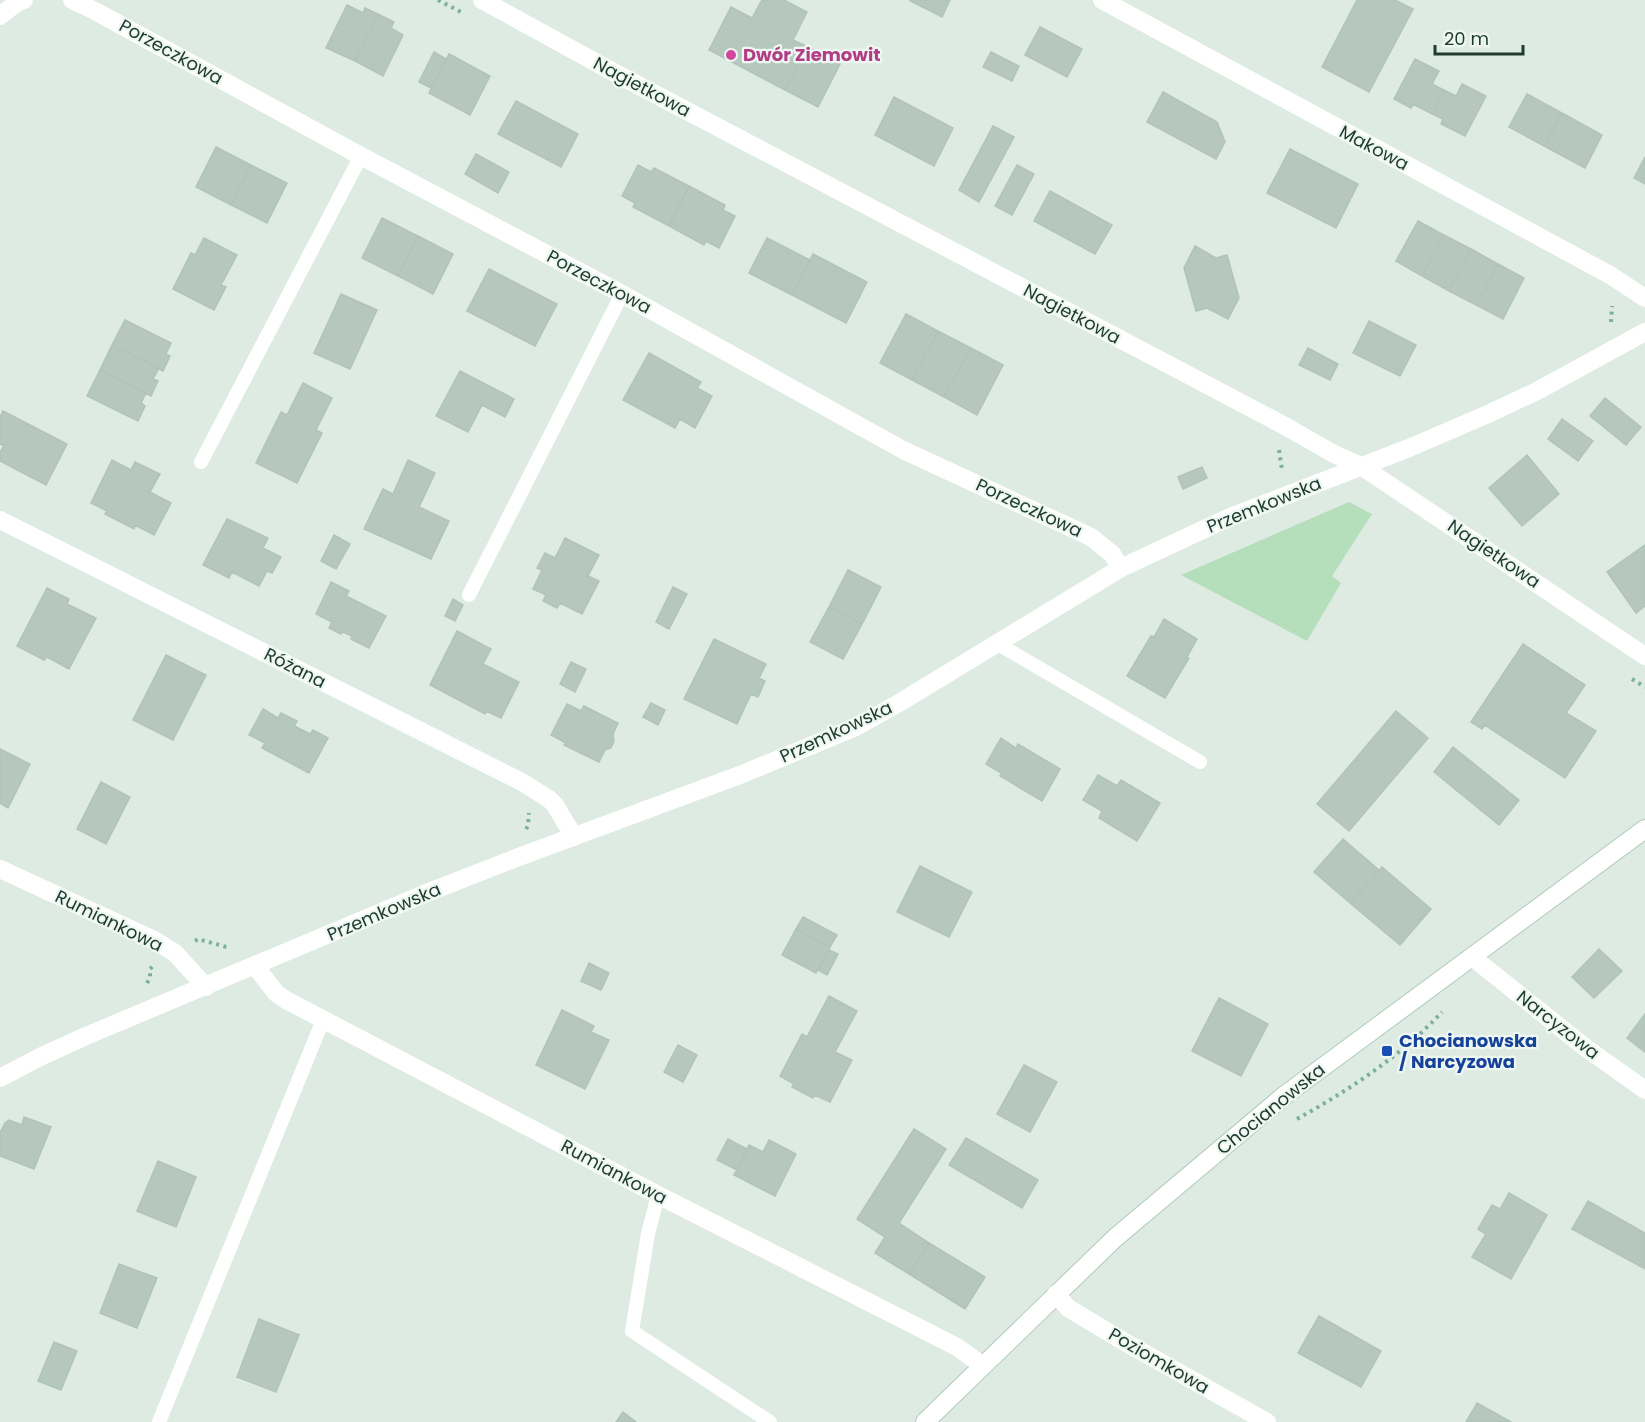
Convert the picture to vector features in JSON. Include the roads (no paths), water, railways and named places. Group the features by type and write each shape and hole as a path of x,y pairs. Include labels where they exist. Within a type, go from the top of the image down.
{"street":[{"path":"0,16 24,0"},
{"name":"Porzeczkowa","path":"72,0 95,10 361,156 622,294 903,450 1090,537 1112,554 1121,568"},
{"name":"Nagietkowa","path":"482,0 617,74 1334,454 1361,466 1645,656"},
{"name":"Makowa","path":"1102,0 1599,270 1638,294"},
{"name":"Przemkowska","path":"0,1078 86,1036 424,894 740,775 856,727 998,644 1121,568 1228,518 1409,448 1488,414 1537,391 1645,332"},
{"name":"Różana","path":"0,519 522,782 555,805 573,837"},
{"name":"Chocianowska","path":"925,1422 1115,1238 1285,1095 1645,829"},
{"name":"Rumiankowa","path":"0,869 154,940 175,953 206,987"},
{"name":"Narcyzowa","path":"1472,957 1586,1048 1645,1090"},
{"name":"Rumiankowa","path":"255,966 276,993 286,1000 658,1195 957,1347 982,1365"},
{"name":"Poziomkowa","path":"1056,1294 1068,1308 1104,1330 1267,1422"}],"lane":[{"path":"201,462 361,156"},
{"path":"469,595 622,294"},
{"path":"998,644 1200,762"},
{"path":"159,1422 219,1280 323,1020"},
{"path":"658,1195 648,1234 632,1331 770,1422"}],"place":[{"name":"Dwór Ziemowit","path":"731,55"},
{"name":"Chocianowska / Narcyzowa","path":"1387,1051"}]}
